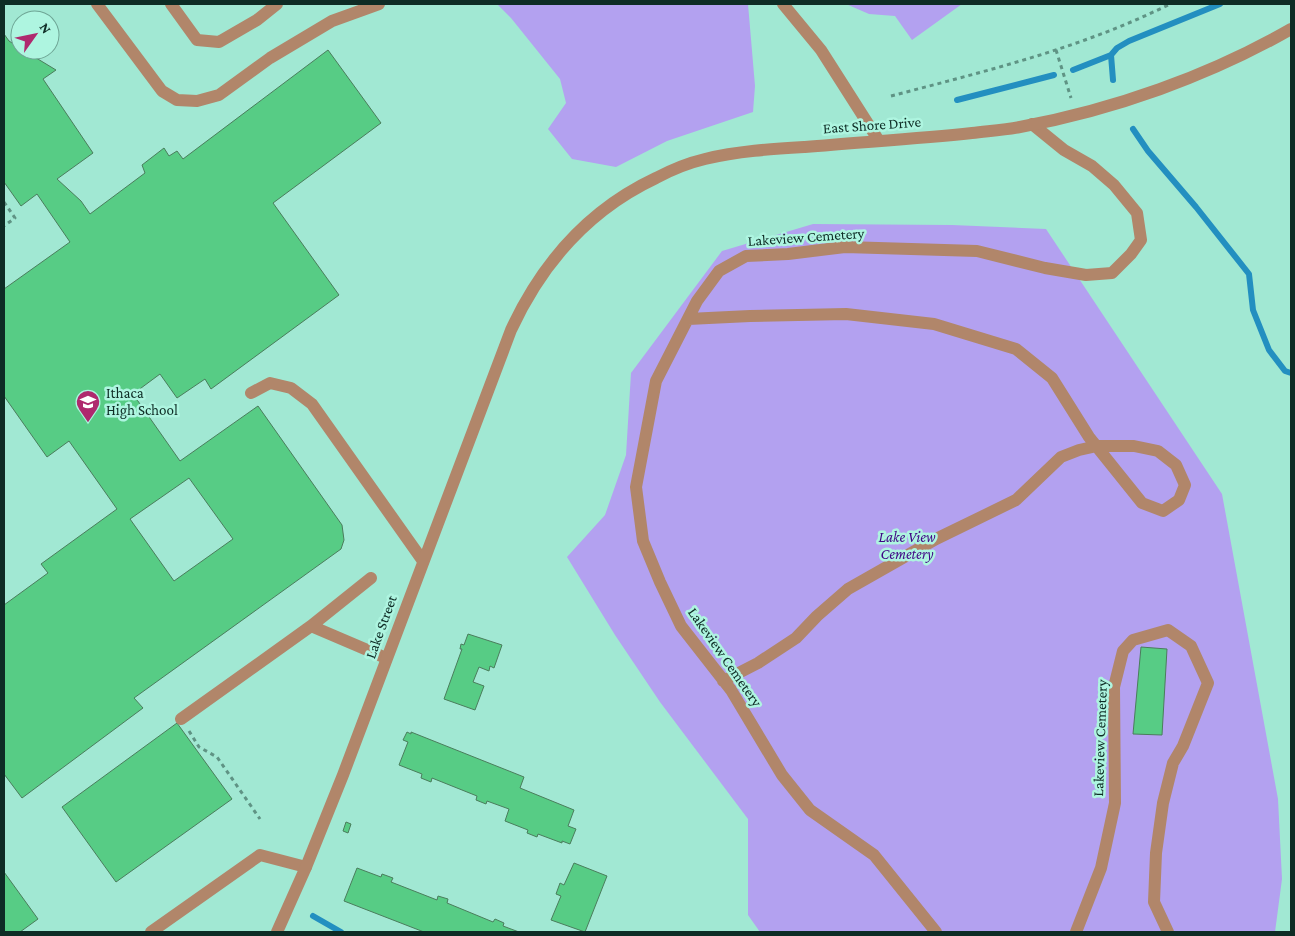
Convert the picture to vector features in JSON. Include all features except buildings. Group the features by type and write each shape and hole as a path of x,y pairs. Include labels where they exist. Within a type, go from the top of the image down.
{"street":[{"path":"97,4 162,91 177,100 197,101 219,95 270,58 332,20 379,4"},
{"path":"171,4 197,40 219,42 258,20 277,4"},
{"path":"784,4 821,50 879,141"},
{"name":"East Shore Drive","path":"511,330 528,296 555,256 591,219 635,188 674,169 704,159 757,150 955,135 1032,124 1107,106 1184,80 1267,43 1291,29"},
{"name":"Lakeview Cemetery","path":"936,932 874,854 810,810 782,775 731,690 681,626 643,541 636,487 656,381 697,302 719,271 746,256 788,254 845,247 977,251 1045,268 1086,275 1112,273 1132,254 1141,240 1138,213 1114,185 1092,166 1064,150 1032,124"},
{"path":"688,319 846,314 934,324 1016,349 1052,378 1089,437 1096,446 1142,503 1163,510 1180,500 1185,485 1176,465 1158,451 1134,446 1096,446 1062,457 1016,500 936,539 848,589 817,616 796,638 758,663 724,681"},
{"name":"Lake Street","path":"281,930 343,775 511,330"},
{"path":"251,393 270,383 291,388 312,404 423,561"},
{"path":"181,719 312,626 371,578"},
{"path":"312,626 386,658"},
{"name":"Lakeview Cemetery","path":"1076,932 1100,868 1115,803 1114,687 1123,651 1133,640 1168,630 1191,646 1208,684 1183,746 1173,763 1163,803 1156,853 1154,902 1168,932"},
{"path":"151,932 260,854 306,867"}],"path":[{"path":"891,96 1056,50 1117,28 1170,4"},
{"path":"1056,50 1071,98"},
{"path":"4,202 15,218 4,226"},
{"path":"181,719 199,747 217,758 260,819"}],"green space":[{"path":"497,4 748,4 755,86 753,112 667,141 616,167 572,159 548,129 566,103 560,79 511,18"},
{"path":"846,4 962,4 912,40 895,16 869,14"},
{"name":"Lake View Cemetery","path":"813,224 952,225 1046,229 1222,494 1278,799 1282,879 1275,932 760,932 748,915 748,819 660,702 615,635 567,557 605,515 626,455 631,373 722,251"}],"waterway":[{"path":"1113,80 1111,55 1117,48 1129,41 1220,4"},
{"path":"1073,70 1111,55"},
{"path":"957,100 1054,75"},
{"path":"1133,129 1148,151 1196,207 1249,274 1253,310 1269,350 1285,371 1291,373"},
{"path":"313,916 341,932"}],"place":[{"name":"Ithaca High School","path":"88,423"}]}
